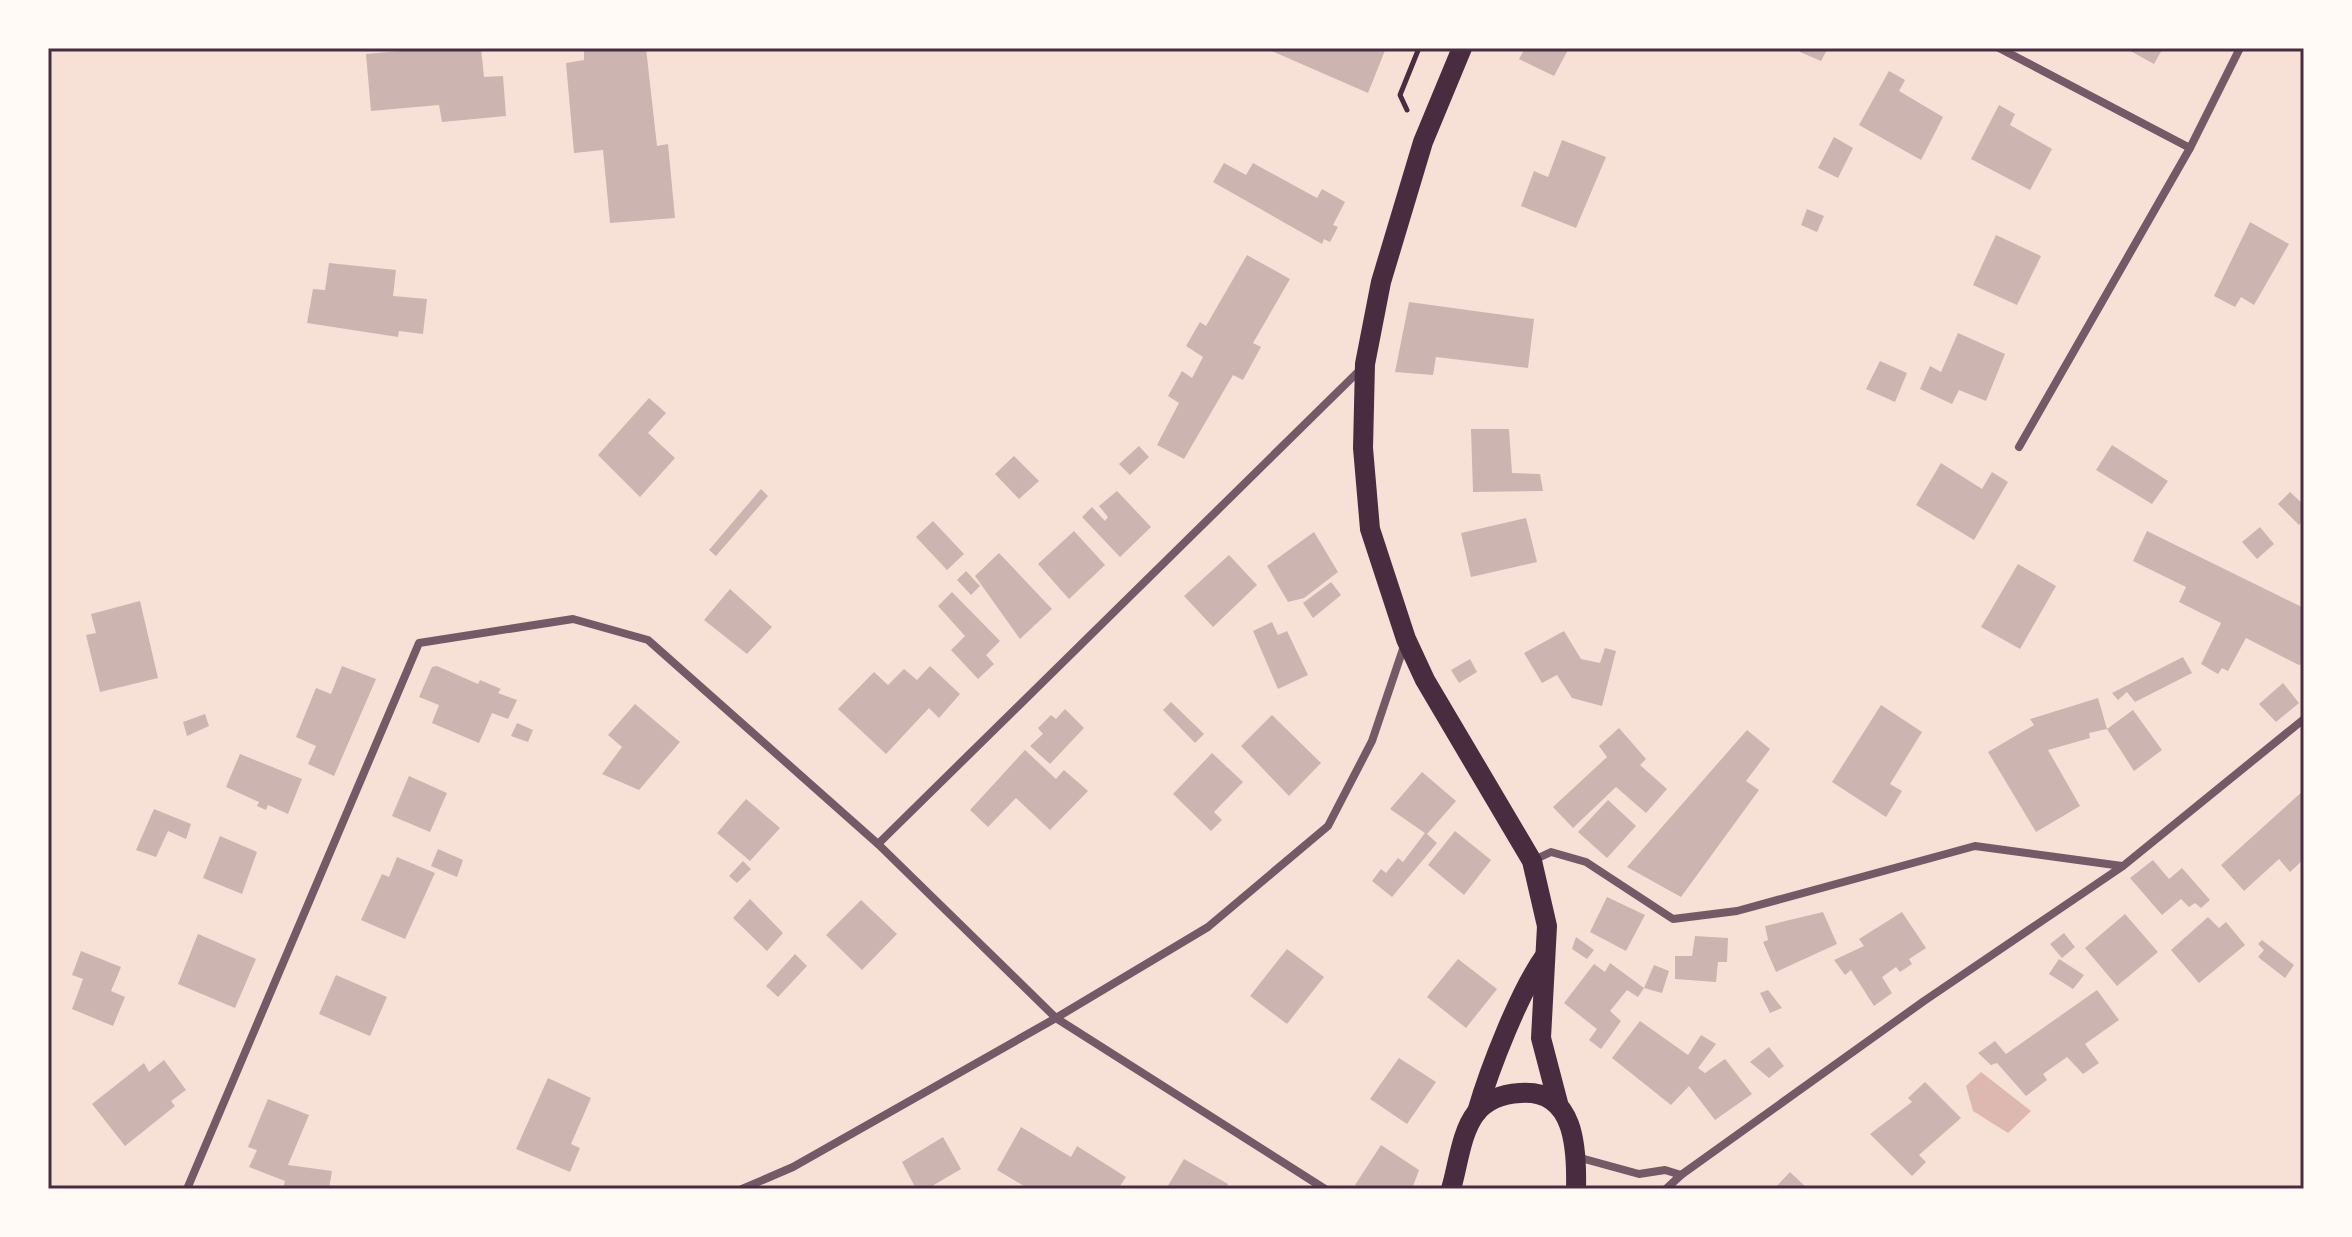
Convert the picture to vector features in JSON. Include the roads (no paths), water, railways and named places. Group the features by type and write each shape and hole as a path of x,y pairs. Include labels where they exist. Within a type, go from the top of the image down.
{"main road":[{"path":"1462,48 1423,142 1381,282 1365,364 1363,448 1370,529 1406,639 1425,680 1532,861 1547,926 1541,1038 1558,1103 1569,1122 1577,1157 1576,1189"},
{"path":"1451,1189 1485,1084 1523,995 1545,956"},
{"path":"1477,1112 1506,1094 1542,1094 1558,1103"}],"street":[{"path":"1999,48 2190,148"},
{"path":"2019,447 2190,148 2240,48"},
{"path":"878,844 1365,364"},
{"path":"187,1189 419,643 573,619 648,640 878,844 1056,1018 1325,1189"},
{"path":"742,1189 793,1167 1056,1018 1208,927 1328,826 1372,741 1406,639"},
{"path":"1666,1189 1681,1175 1924,1001 2123,866 2304,719"},
{"path":"1532,861 1551,852 1586,862 1673,919 1737,911 1975,846 2123,866"},
{"path":"1577,1157 1639,1174 1665,1170 1681,1175"}]}
